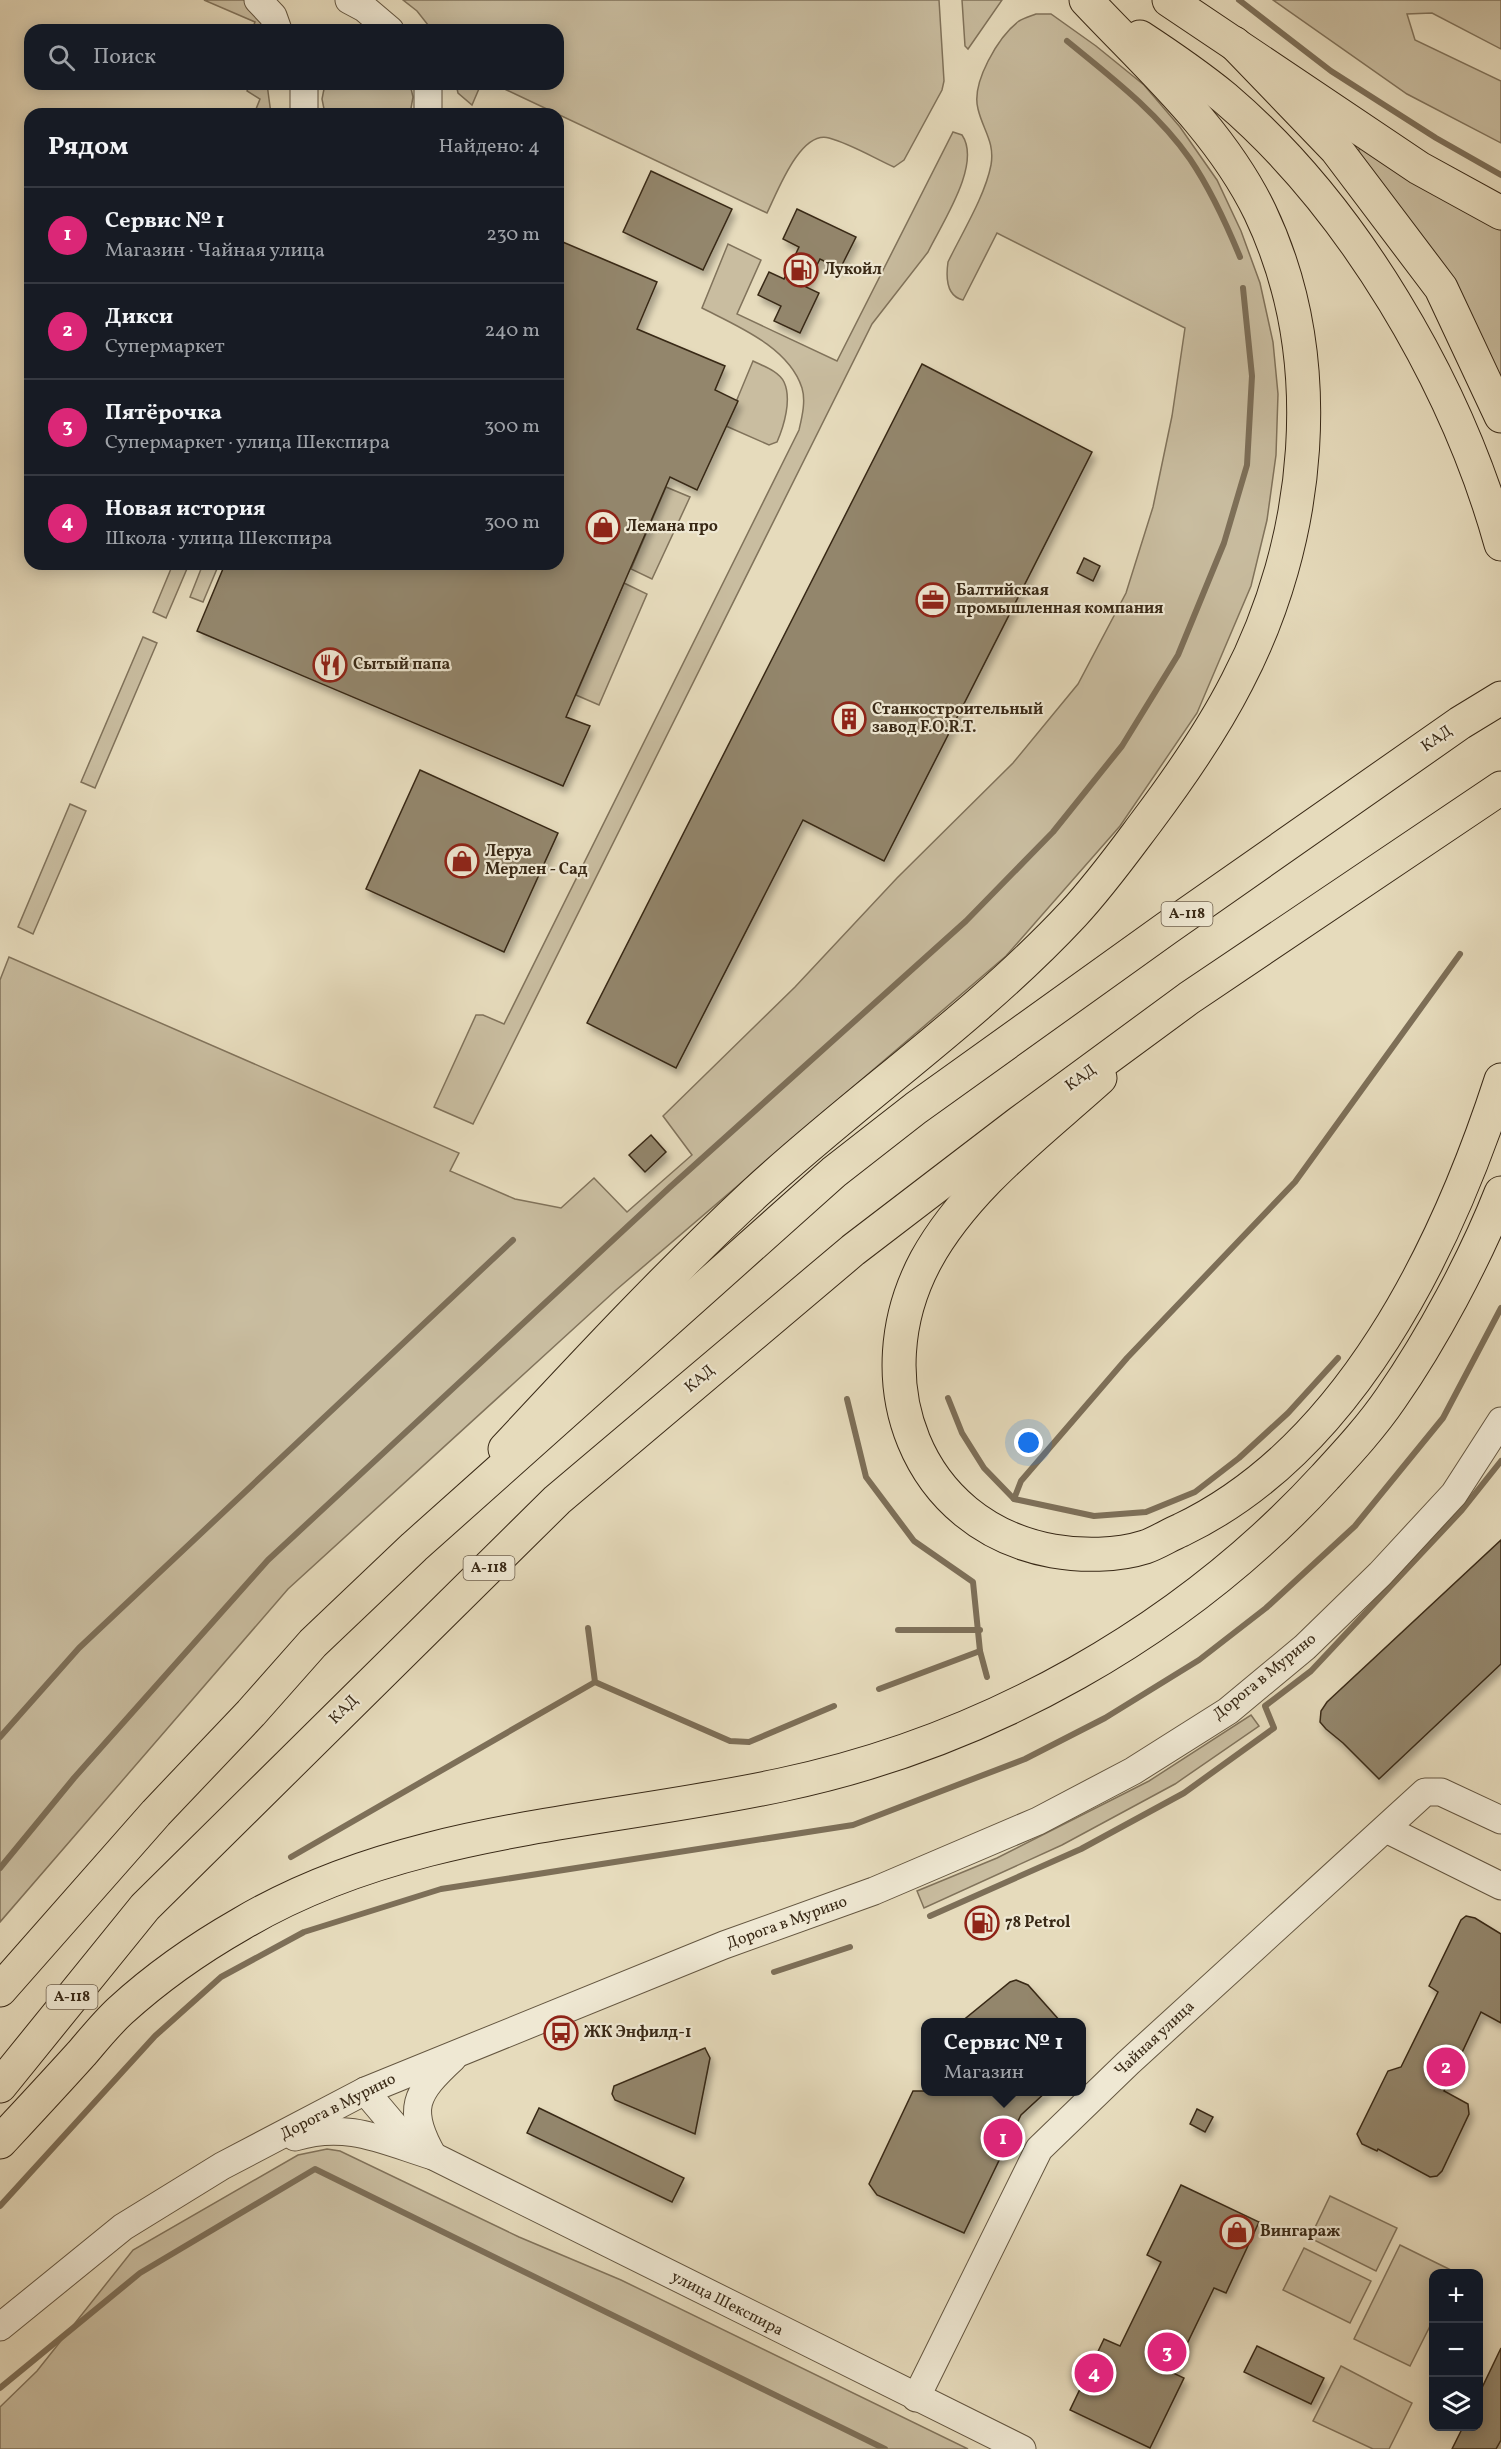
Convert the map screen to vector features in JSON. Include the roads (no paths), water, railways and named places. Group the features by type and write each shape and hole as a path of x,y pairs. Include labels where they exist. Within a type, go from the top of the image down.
{"main road":[{"path":"1087,0 1170,57 1225,99 1287,159 1350,236 1381,281 1444,390 1474,463 1501,544"},
{"path":"414,1547 580,1368 756,1192 948,1032 1073,914 1102,880 1188,765 1237,682 1259,634 1282,568 1300,479 1303,427 1302,373 1294,319 1285,281 1260,213 1224,154 1197,117 1087,0"},
{"path":"1169,0 1189,10 1419,168 1501,213"},
{"path":"1234,43 1336,149 1441,288 1501,416"},
{"name":"КАД","path":"0,1990 156,1814 313,1643 414,1547 834,1172 916,1108 1167,928 1460,723 1501,698"},
{"name":"КАД","path":"0,2086 145,1907 557,1500 853,1250 1189,998 1501,788"},
{"path":"1189,998 999,1169 952,1221 926,1261 908,1302 898,1347 901,1395 910,1435 935,1480 966,1514 1022,1545 1080,1556 1144,1548 1215,1514 1266,1477 1312,1430 1356,1379 1390,1327 1455,1201 1484,1133 1501,1080"},
{"path":"0,2142 119,2011 183,1962 242,1923 302,1893 361,1868 439,1846 782,1785 890,1757 971,1725 1044,1692 1107,1655 1180,1607 1247,1552 1298,1506 1346,1454 1389,1401 1425,1345 1491,1218 1501,1193"}],"street":[{"path":"258,0 273,16 276,24"},
{"path":"349,0 364,8 383,24"},
{"path":"428,90 428,108"},
{"name":"Дорога в Мурино","path":"0,2327 123,2227 251,2151 365,2091 724,1945 874,1891 1038,1821 1133,1771 1228,1711 1305,1647 1380,1575 1454,1494 1501,1421"},
{"name":"Чайная улица","path":"916,2398 1039,2149 1128,2063 1425,1792 1442,1792 1501,1820"},
{"path":"1386,1829 1501,1886"},
{"path":"432,2156 420,2135 416,2120 417,2099 430,2079 462,2050"},
{"path":"365,2091 398,2130 432,2156"},
{"path":"251,2151 329,2130 356,2131 432,2156"},
{"name":"улица Шекспира","path":"432,2156 1022,2449"}],"waterway":[{"path":"1239,0 1331,71 1436,138 1501,175"},
{"path":"1067,41 1133,96 1177,142 1198,171 1224,219 1240,257"},
{"path":"0,1868 74,1778 268,1560 669,1188 966,921 1053,832 1122,746 1178,655 1224,543 1247,465 1252,376 1243,288"},
{"path":"1014,1499 1021,1481 1127,1358 1295,1182 1460,954"},
{"path":"0,1737 79,1648 513,1240"},
{"path":"0,2206 155,2036 221,1977 304,1932 441,1889 853,1825 1025,1759 1105,1718 1199,1660 1266,1608 1355,1526 1443,1418 1501,1308"},
{"path":"948,1398 962,1433 984,1468 1014,1499 1094,1516 1146,1512 1195,1492 1239,1458 1288,1413 1338,1358"},
{"path":"847,1399 866,1477 914,1541 973,1582 980,1651 987,1677"},
{"path":"930,1916 1081,1849 1184,1793 1274,1728 1265,1706 1311,1671 1462,1510 1501,1461"},
{"path":"588,1628 595,1682 730,1741 749,1742 834,1706"},
{"path":"898,1630 980,1630"},
{"path":"879,1689 980,1651"},
{"path":"291,1857 595,1682"},
{"path":"774,1972 850,1947"},
{"path":"0,2388 140,2273 315,2169 885,2449"}],"place":[{"name":"Лукойл","path":"801,270"},
{"name":"Лемана про","path":"603,527"},
{"name":"Балтийская промышленная компания","path":"933,600"},
{"name":"Сытый папа","path":"330,665"},
{"name":"Станкостроительный завод F.O.R.T.","path":"849,719"},
{"name":"Леруа Мерлен - Сад","path":"462,861"},
{"name":"78 Petrol","path":"982,1923"},
{"name":"ЖК Энфилд-1","path":"561,2033"},
{"name":"Дикси","path":"1446,2067"},
{"name":"Сервис № 1","path":"1003,2138"},
{"name":"Вингараж","path":"1237,2232"},
{"name":"Пятёрочка","path":"1167,2352"},
{"name":"Новая история","path":"1094,2373"}]}
